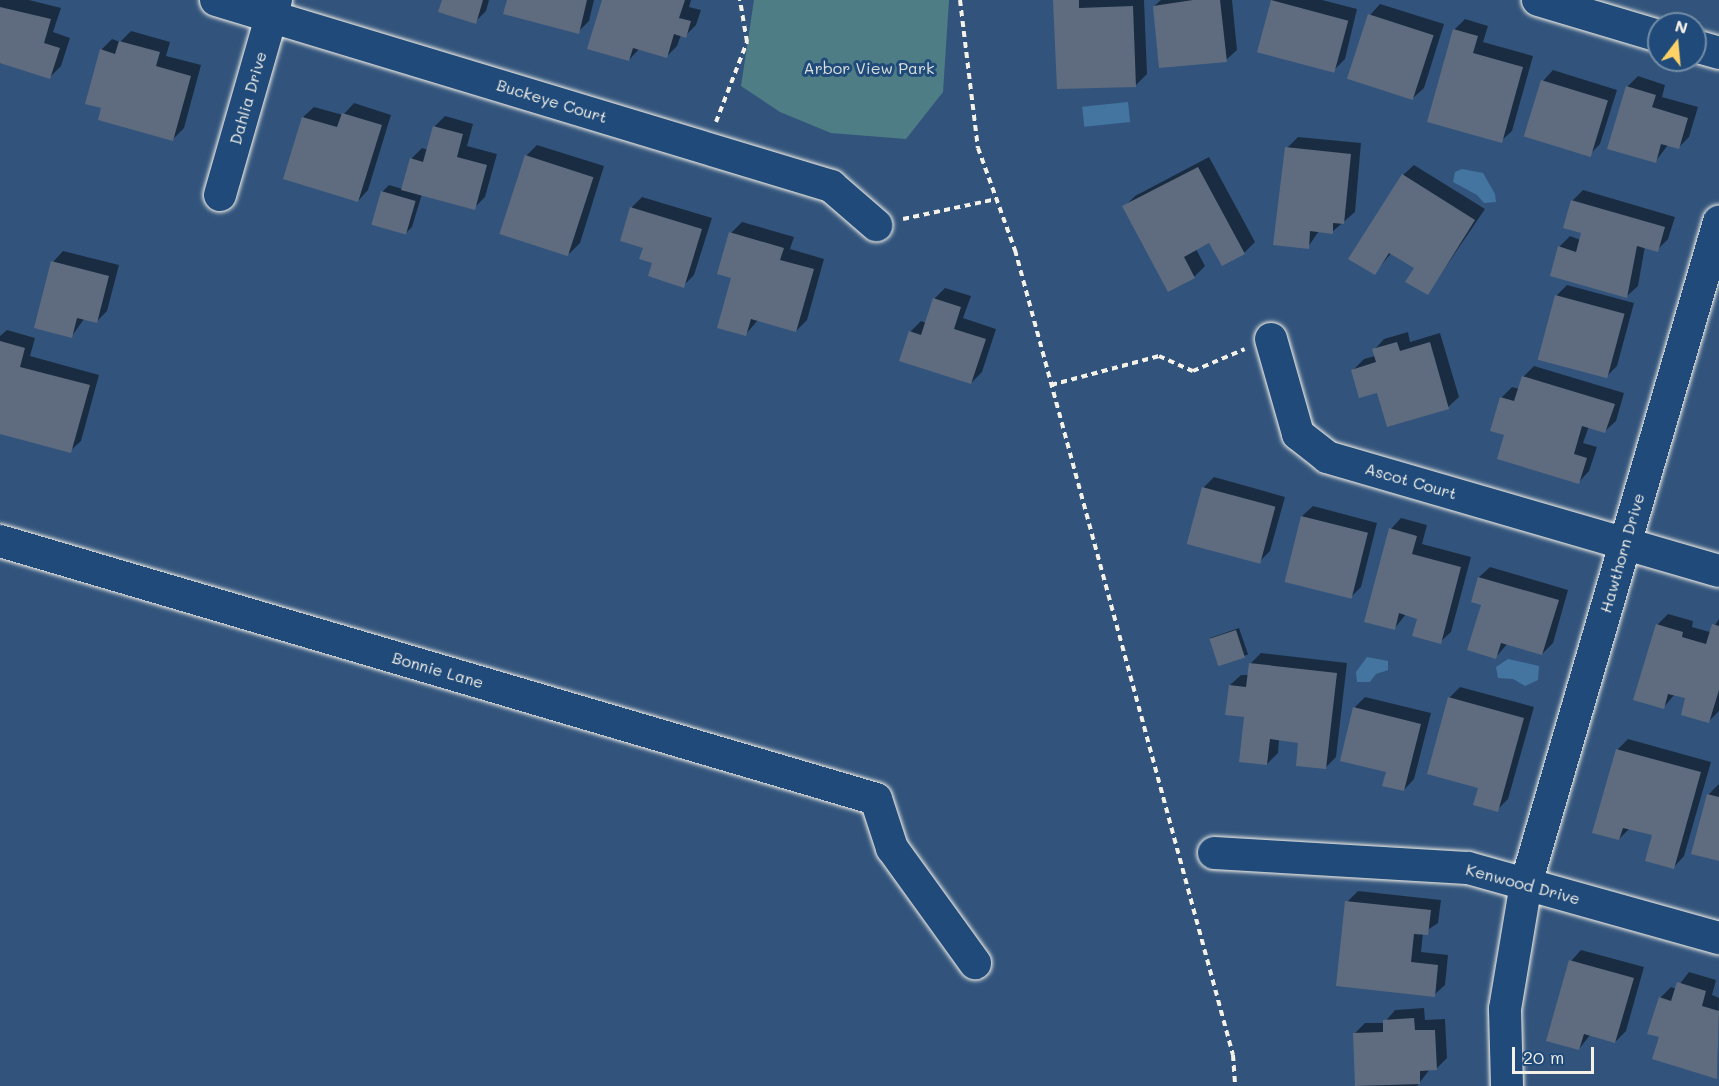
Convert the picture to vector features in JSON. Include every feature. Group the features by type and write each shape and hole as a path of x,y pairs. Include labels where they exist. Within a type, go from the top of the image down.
{"street":[{"name":"Buckeye Court","path":"216,0 274,8 705,148 831,186 876,225"},
{"path":"1538,0 1647,32"},
{"name":"Dahlia Drive","path":"220,195 274,8"},
{"name":"Hawthorn Drive","path":"1507,1086 1505,1009 1526,884 1719,222"},
{"name":"Ascot Court","path":"1271,339 1298,434 1327,457 1719,571"},
{"name":"Bonnie Lane","path":"0,541 876,799 892,848 975,963"},
{"name":"Kenwood Drive","path":"1214,854 1468,868 1719,938"}],"path":[{"path":"705,148 747,42 740,0"},
{"path":"960,0 978,148 1015,250 1233,1055 1235,1086"},
{"path":"876,225 996,199"},
{"path":"1050,386 1159,356 1193,371 1271,339"}],"green space":[{"name":"Arbor View Park","path":"754,0 949,0 943,92 906,139 831,133 780,112 741,86"}],"water":[{"path":"1128,102 1130,122 1084,127 1082,107"},
{"path":"1462,169 1483,173 1495,194 1496,202 1484,203 1477,195 1453,182 1455,172"},
{"path":"1367,657 1388,661 1388,670 1376,674 1370,682 1357,682 1356,672"},
{"path":"1508,659 1539,666 1538,680 1525,686 1513,679 1498,678 1496,667"}],"building":[{"path":"442,0 483,0 476,24 438,12"},
{"path":"507,0 587,0 579,34 503,14"},
{"path":"602,0 685,0 679,18 691,21 686,38 674,34 667,58 633,48 629,61 587,49"},
{"path":"1053,0 1079,0 1079,8 1133,6 1136,87 1057,89"},
{"path":"1193,0 1220,0 1227,62 1159,68 1153,6"},
{"path":"1271,0 1348,21 1334,73 1257,52"},
{"path":"0,7 51,19 44,43 60,48 50,79 0,63"},
{"path":"1368,14 1434,35 1413,100 1347,79"},
{"path":"1453,29 1478,36 1473,53 1523,67 1502,143 1427,122"},
{"path":"119,41 160,52 156,66 191,76 173,141 98,120 101,108 85,104 100,49 115,54"},
{"path":"1541,80 1608,100 1591,157 1524,136"},
{"path":"1626,86 1656,95 1652,107 1688,118 1679,149 1661,144 1656,163 1607,149"},
{"path":"342,113 382,125 358,202 283,179 302,117 337,127"},
{"path":"433,126 463,134 457,157 487,165 475,210 401,190 410,158 423,162"},
{"path":"1285,147 1351,154 1344,224 1333,223 1333,234 1310,231 1309,249 1273,245"},
{"path":"525,155 593,177 568,256 499,234"},
{"path":"1198,167 1245,254 1222,266 1209,243 1184,257 1195,278 1168,292 1122,206"},
{"path":"1402,174 1475,220 1428,295 1405,282 1414,268 1389,253 1375,275 1348,259"},
{"path":"381,191 416,201 406,235 371,225"},
{"path":"1571,200 1665,227 1658,252 1637,246 1627,298 1550,276 1558,246 1576,252 1581,233 1563,228"},
{"path":"630,207 702,229 684,288 648,276 652,263 639,259 643,248 620,241"},
{"path":"729,232 784,248 780,260 814,269 796,332 751,319 746,336 717,328 731,278 717,274"},
{"path":"51,261 109,276 97,323 77,318 72,338 34,328"},
{"path":"1555,295 1625,314 1607,378 1538,360"},
{"path":"933,298 961,307 954,329 986,339 971,384 899,361 909,331 921,335"},
{"path":"0,341 25,348 20,367 90,385 71,453 0,434"},
{"path":"1397,342 1400,351 1430,342 1449,409 1387,427 1377,393 1359,398 1351,370 1376,362 1372,349"},
{"path":"1522,376 1615,404 1605,433 1582,426 1574,454 1587,458 1579,484 1497,459 1504,435 1490,431 1500,397 1514,401"},
{"path":"1202,487 1275,507 1260,564 1187,544"},
{"path":"1301,516 1368,533 1351,599 1285,582"},
{"path":"1389,528 1417,536 1412,554 1461,567 1441,644 1412,636 1417,619 1399,613 1395,630 1364,622"},
{"path":"1478,577 1559,600 1542,655 1501,643 1496,659 1467,650 1481,605 1471,602"},
{"path":"1656,624 1683,632 1682,637 1706,644 1712,624 1719,626 1719,690 1709,723 1681,715 1685,698 1668,694 1664,709 1633,700"},
{"path":"1236,630 1245,658 1218,666 1209,639"},
{"path":"1249,663 1337,673 1326,769 1296,766 1298,743 1270,739 1267,765 1239,762 1244,717 1225,715 1229,685 1246,687"},
{"path":"1448,697 1524,718 1498,812 1473,805 1478,788 1427,774"},
{"path":"1353,707 1421,724 1404,791 1382,786 1386,772 1340,761"},
{"path":"1616,749 1701,772 1674,869 1645,861 1652,835 1623,828 1619,840 1592,833"},
{"path":"1707,794 1719,797 1719,861 1691,854"},
{"path":"1345,901 1431,910 1428,935 1414,934 1411,962 1438,965 1435,997 1336,986"},
{"path":"1569,960 1634,978 1615,1043 1584,1034 1579,1050 1546,1041"},
{"path":"1677,982 1706,991 1702,1006 1719,1011 1717,1079 1652,1059 1659,1037 1647,1034 1659,997 1671,1001"},
{"path":"1414,1018 1415,1030 1435,1030 1437,1070 1420,1071 1420,1084 1355,1086 1353,1033 1383,1032 1383,1020"}]}
